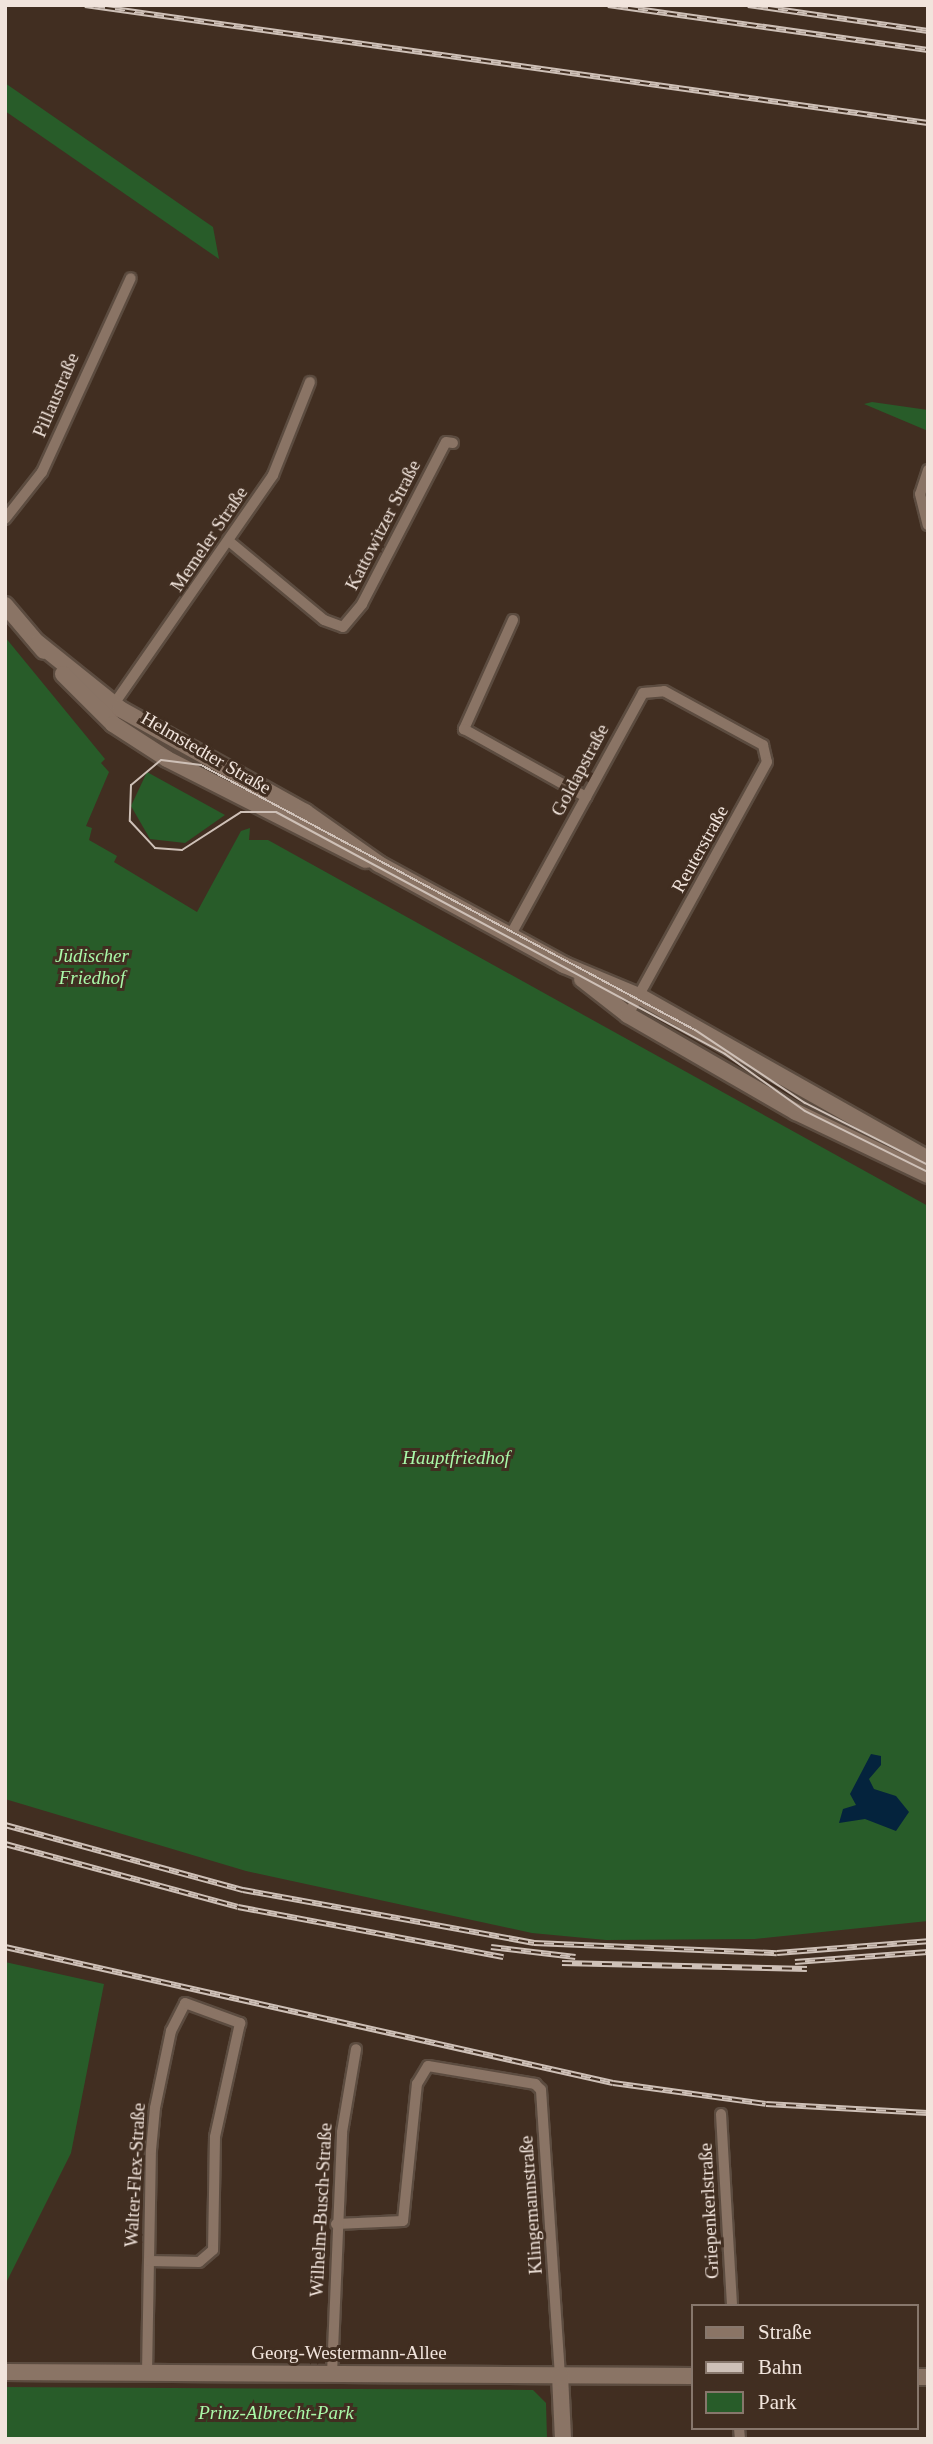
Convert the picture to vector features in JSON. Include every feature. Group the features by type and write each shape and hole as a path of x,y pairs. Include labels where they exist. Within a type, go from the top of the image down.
{"main road":[{"name":"Helmstedter Straße","path":"5,605 63,674 135,738 233,796 379,864 564,965 639,996 928,1159"},
{"name":"Helmstedter Straße","path":"38,643 117,706 305,812 379,864"},
{"path":"63,674 94,699 117,706 135,738"},
{"name":"Helmstedter Straße","path":"564,965 628,1015 758,1090 928,1175"},
{"path":"758,1090 770,1068"},
{"name":"Georg-Westermann-Allee","path":"5,2372 692,2376"},
{"path":"560,2375 563,2439"}],"street":[{"name":"Pillaustraße","path":"5,519 43,472 131,278"},
{"name":"Memeler Straße","path":"117,706 230,542 285,451 310,382"},
{"name":"Kattowitzer Straße","path":"230,542 324,620 343,627 362,604 446,442 453,443"},
{"path":"928,470 920,489 928,525"},
{"path":"513,620 464,729 586,797"},
{"name":"Goldapstraße","path":"510,936 643,693 664,691 716,720"},
{"name":"Reuterstraße","path":"628,1015 767,762 763,745 716,720"},
{"name":"Walter-Flex-Straße","path":"148,2374 149,2262 155,2108 180,2005 234,2016 240,2023 216,2128 211,2256 149,2262"},
{"name":"Wilhelm-Busch-Straße","path":"332,2374 336,2224 356,2049"},
{"name":"Klingemannstraße","path":"336,2224 403,2221 417,2084 428,2066 487,2074 541,2090 560,2375"},
{"name":"Griepenkerlstraße","path":"721,2113 732,2304"}],"green space":[{"path":"5,83 213,227 219,259 5,111"},
{"path":"872,402 928,410 928,431 864,404"},
{"name":"Hauptfriedhof","path":"5,637 105,759 101,763 109,772 86,826 92,828 89,840 117,856 114,862 197,912 241,831 250,828 249,840 268,840 928,1206 928,1921 755,1939 606,1940 532,1933 246,1871 5,1799"},
{"path":"147,772 225,815 185,843 150,839 131,806"},
{"path":"5,1962 104,1984 71,2153 5,2285"},
{"name":"Prinz-Albrecht-Park","path":"5,2387 533,2390 546,2403 547,2439 5,2439"}],"water":[{"path":"871,1754 881,1756 881,1765 869,1779 874,1789 896,1796 909,1812 896,1831 865,1819 839,1823 843,1809 856,1805 850,1794"}],"tram line":[{"path":"928,1165 805,1103 695,1030 201,765 161,760 131,785 130,821 155,848 182,850 241,812 276,812 725,1054 805,1111 928,1172"}],"railway":[{"path":"85,5 928,123"},
{"path":"608,5 928,50"},
{"path":"748,5 928,31"},
{"path":"5,1825 243,1890 534,1943 777,1953 928,1941"},
{"path":"5,1844 238,1907 503,1957"},
{"path":"5,1947 613,2083 766,2104 928,2113"},
{"path":"491,1947 575,1957"},
{"path":"795,1962 928,1952"},
{"path":"562,1963 807,1969"}],"park label":[{"name":"Jüdischer Friedhof","path":"92,967"}]}
